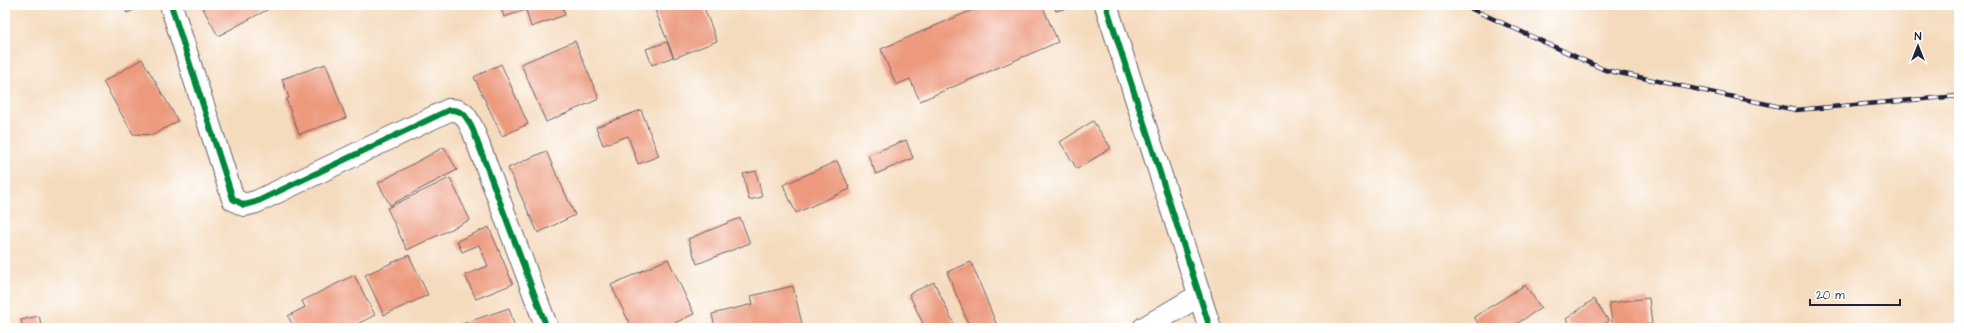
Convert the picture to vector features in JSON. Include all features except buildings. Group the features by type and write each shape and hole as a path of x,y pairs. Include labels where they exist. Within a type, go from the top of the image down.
{"street":[{"path":"171,5 233,199 244,205 256,202 449,110 457,110 465,115 474,130 547,328"},
{"path":"1106,5 1210,328"},
{"path":"1144,328 1200,296"}],"railway":[{"path":"1463,5 1605,70 1796,110 1959,96"}],"cycle path":[{"path":"171,5 233,199 244,205 256,202 449,110 462,113 467,118 473,130 547,328"},
{"path":"1106,5 1210,328"}]}
